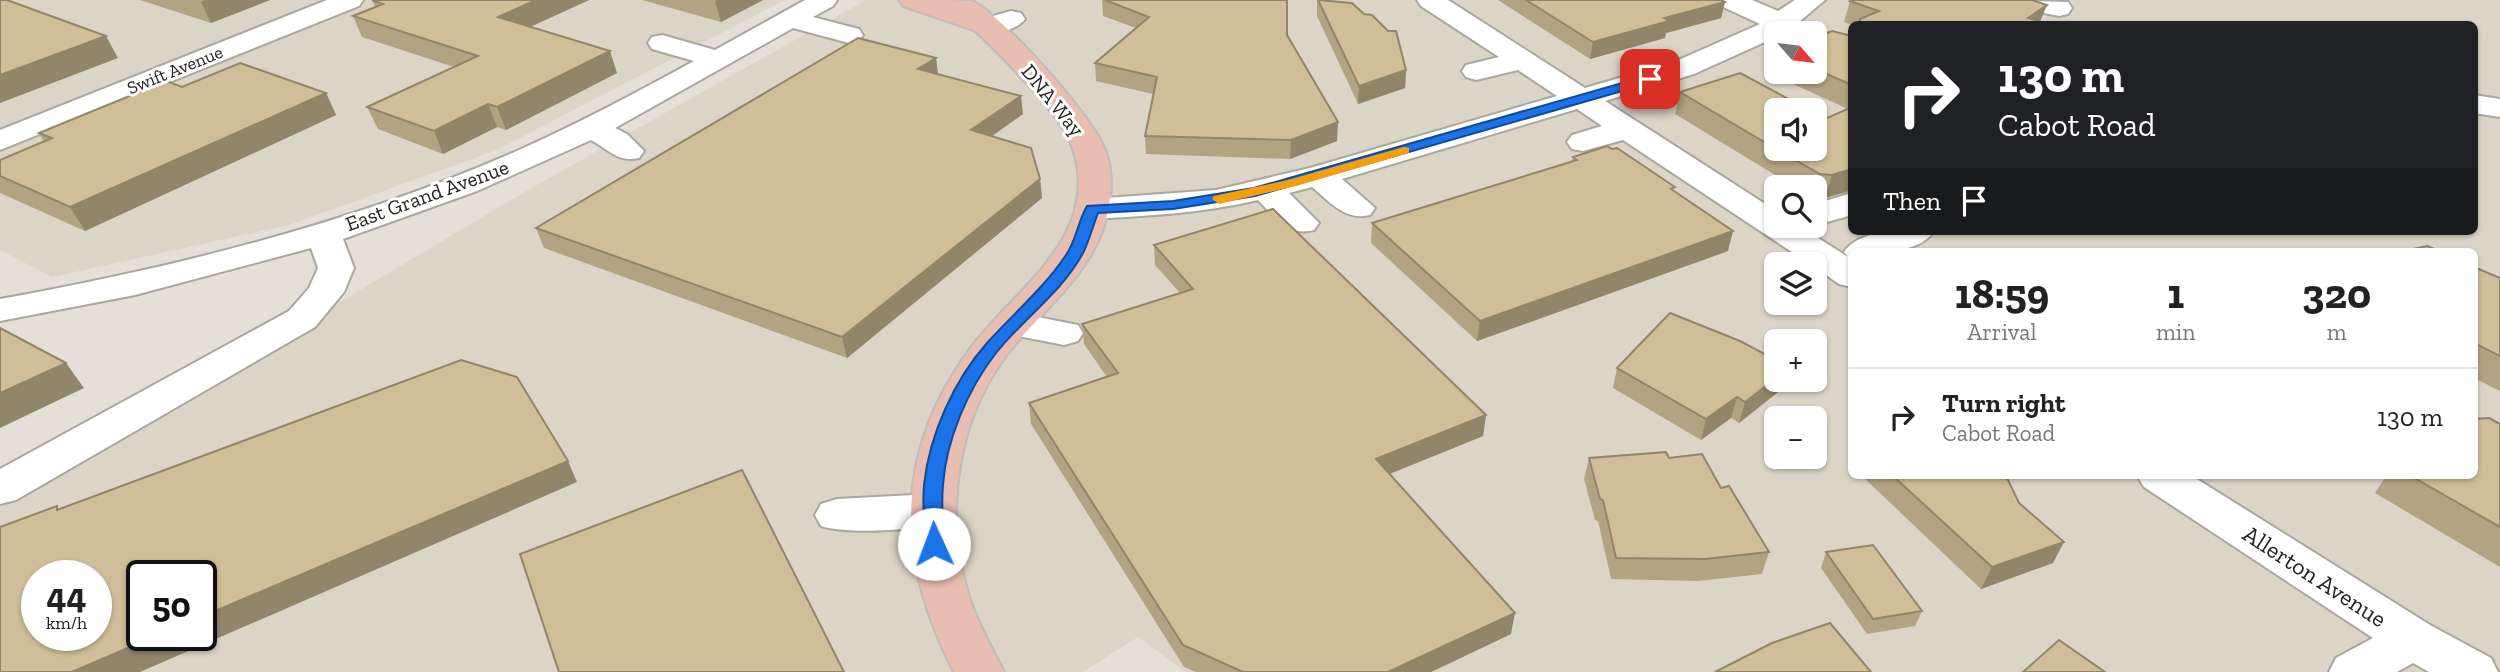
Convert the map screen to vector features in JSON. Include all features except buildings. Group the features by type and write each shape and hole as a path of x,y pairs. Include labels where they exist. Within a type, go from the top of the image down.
{"main road":[{"name":"DNA Way","path":"912,0 1000,23"},
{"name":"DNA Way","path":"952,0 1000,23 1080,128 1094,166 1096,186 1092,209 1076,253 1059,276 1013,324 970,379 954,411 941,448 933,484 937,564 946,605 962,643 979,672"}],"street":[{"name":"Swift Avenue","path":"0,141 64,108 169,82 216,53 292,29 350,0"},
{"name":"East Grand Avenue","path":"0,310 134,300 240,274 323,233 486,175 590,127 824,0"},
{"path":"1430,0 1634,134 1764,210"},
{"path":"1730,0 1779,21"},
{"path":"1754,0 1787,21"},
{"path":"1806,21 1812,0"},
{"path":"2016,0 2059,8"},
{"path":"790,19 849,35"},
{"path":"1092,209 1173,205 1266,190 1582,99 1764,42"},
{"path":"662,43 716,59"},
{"path":"1713,57 1742,69"},
{"path":"1476,71 1521,61"},
{"path":"2478,105 2500,108"},
{"path":"590,127 628,151"},
{"path":"1583,142 1634,134 1684,134"},
{"path":"1318,176 1358,208"},
{"path":"1266,190 1302,223"},
{"path":"1827,212 1848,204"},
{"path":"0,489 302,319 326,292 336,268 323,233"},
{"path":"1802,238 1843,268"},
{"path":"1895,248 1916,240"},
{"path":"1013,324 1063,333"},
{"name":"Allerton Avenue","path":"2164,479 2413,639 2473,672"},
{"path":"837,515 933,510"},
{"path":"2354,672 2413,639"}],"shaded area":[{"path":"0,0 785,0 497,150 289,225 52,277 0,250"},
{"path":"866,0 2500,0 2500,672 1186,672 1138,637 1083,672 0,672 0,505 521,194"}],"slow traffic":[{"path":"1219,199 1291,184 1404,151"}],"route":[{"path":"934,544 933,484 941,448 954,411 970,379 990,349 1059,276 1076,253 1092,209 1216,200 1291,184 1650,79"}]}
